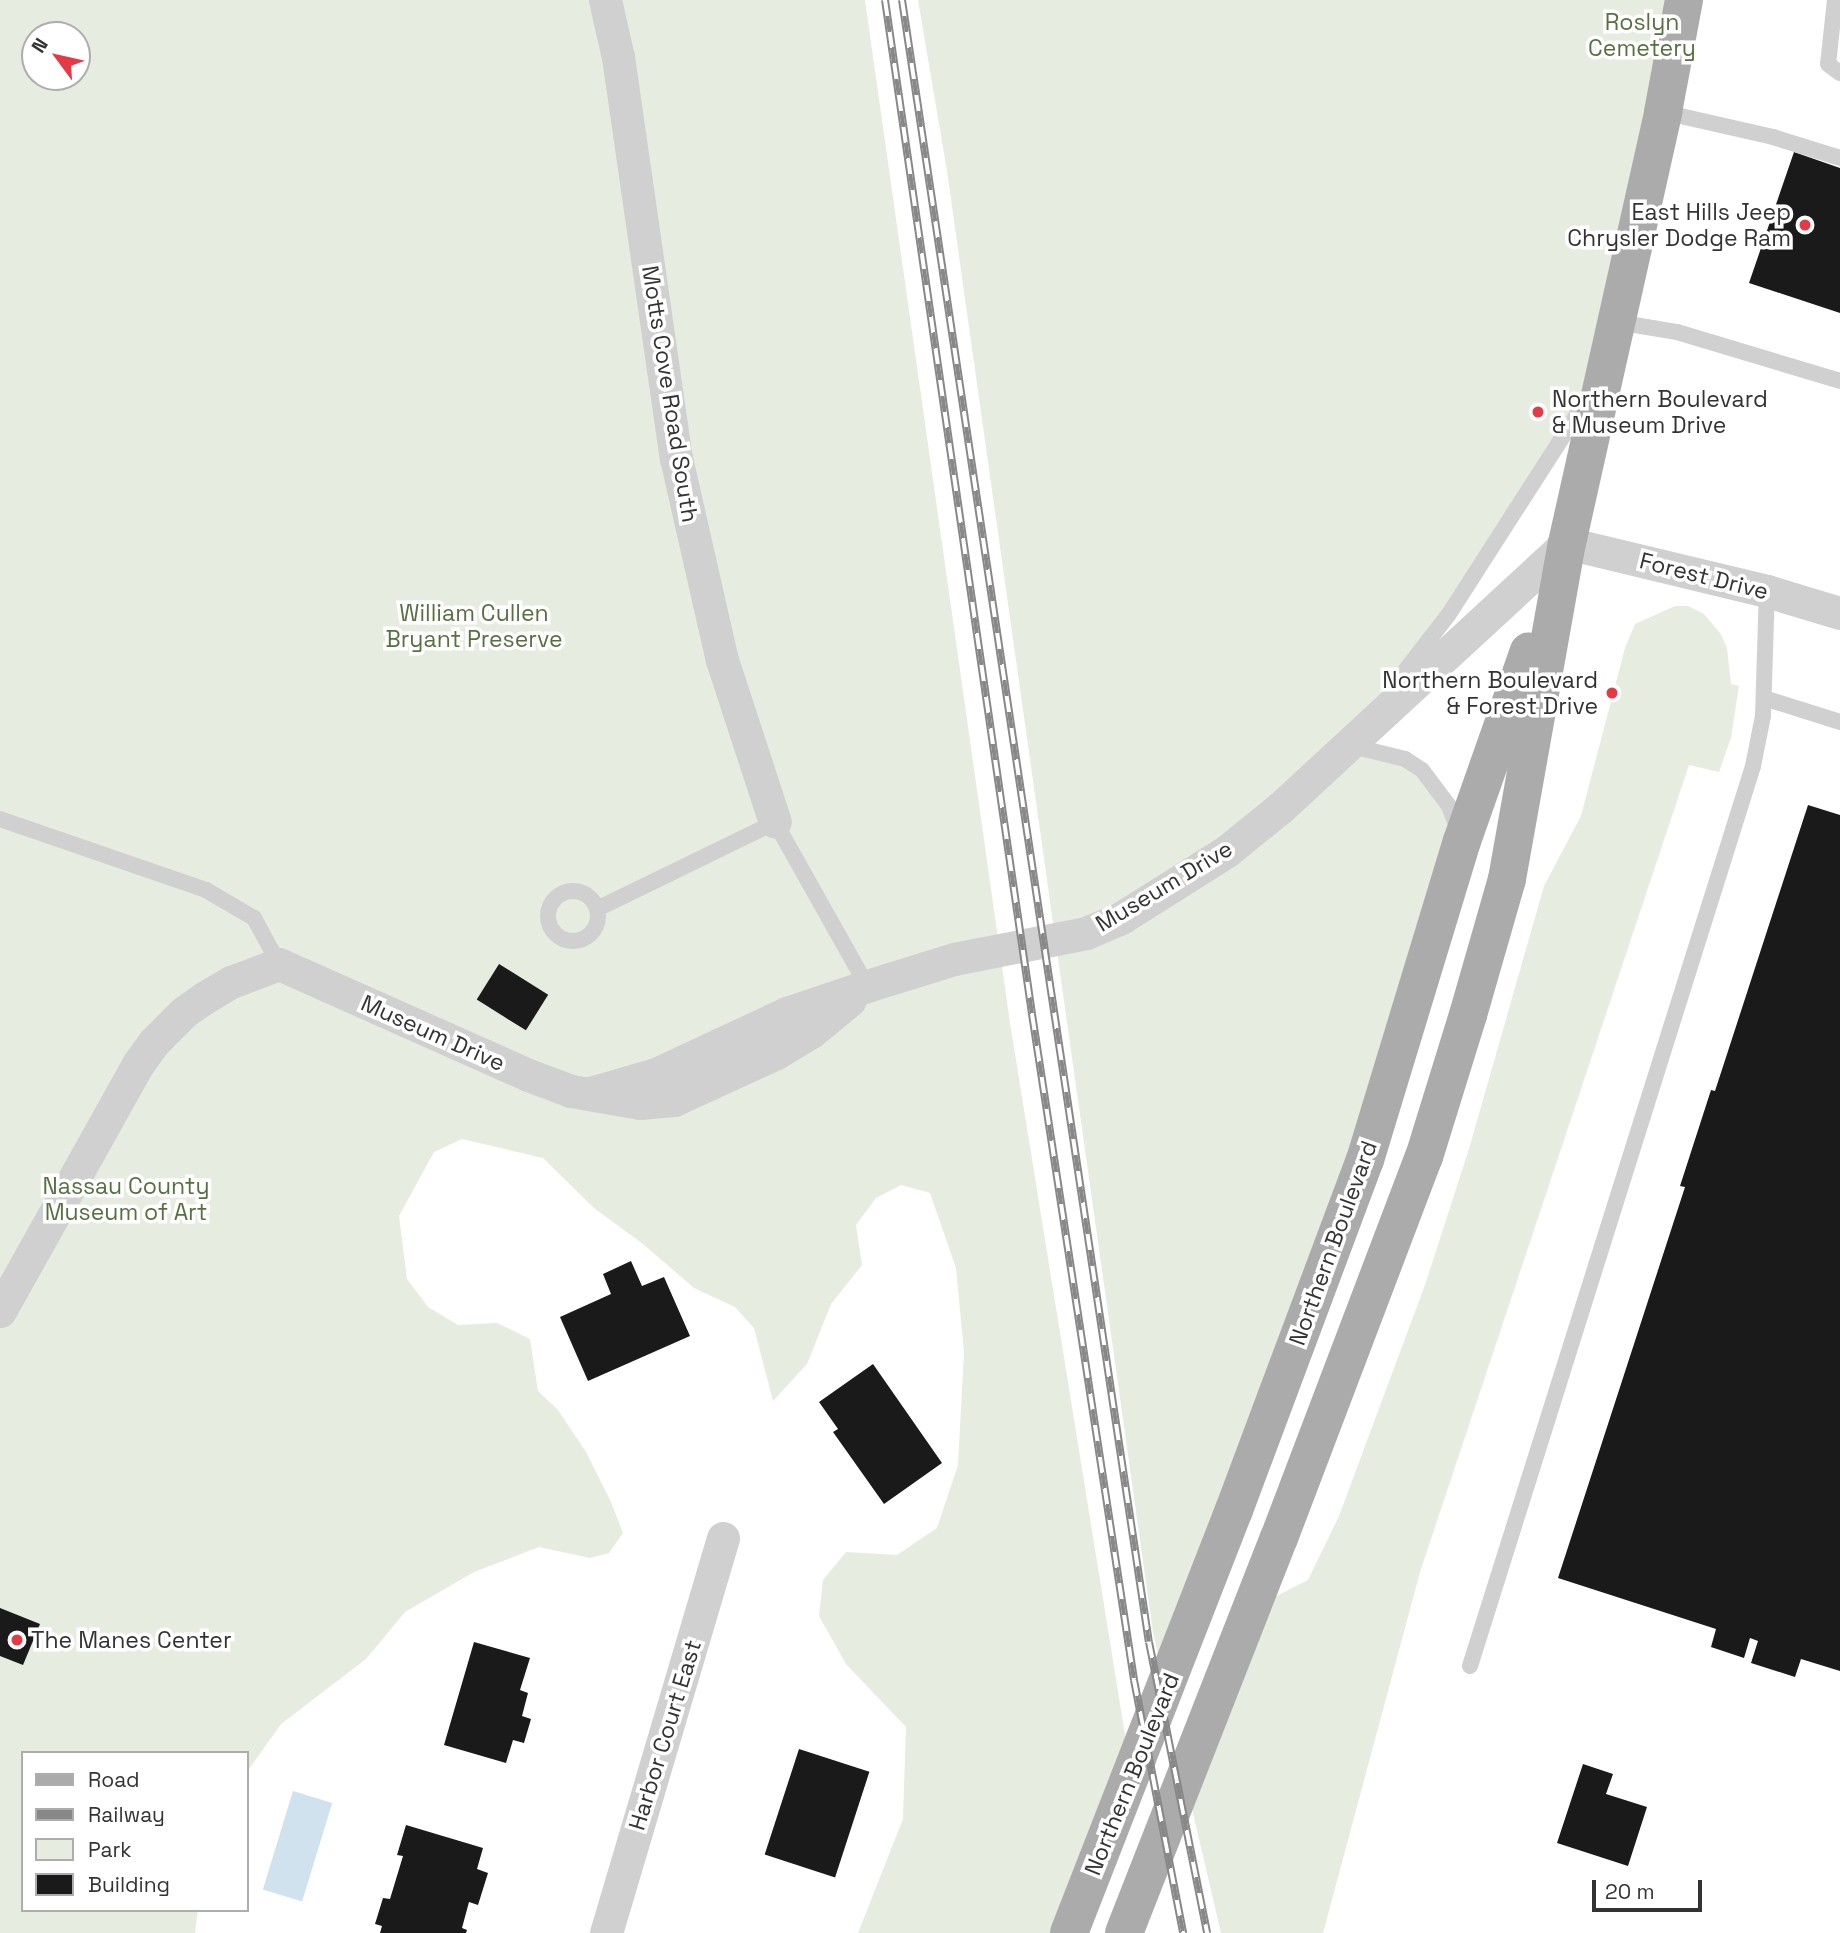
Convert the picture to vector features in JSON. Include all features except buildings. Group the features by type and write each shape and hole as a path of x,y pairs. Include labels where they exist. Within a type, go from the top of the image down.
{"main road":[{"name":"Northern Boulevard","path":"1124,1933 1284,1526 1424,1157 1507,879 1567,543 1663,112 1684,0"},
{"name":"Northern Boulevard","path":"1069,1933 1234,1510 1365,1160 1462,841 1567,543"}],"street":[{"name":"Motts Cove Road South","path":"605,0 618,57 676,458 722,660 775,822"},
{"name":"Forest Drive","path":"1567,543 1767,590 1840,613"},
{"name":"Museum Drive","path":"279,964 528,1075 571,1091 590,1093 656,1074 787,1013 867,986 954,959 1063,939 1104,927 1227,851 1280,807 1567,543"},
{"path":"0,1311 138,1064 153,1042 184,1012 204,998 231,982 279,964"},
{"name":"Harbor Court East","path":"606,1933 723,1538"}],"lane":[{"path":"1835,0 1828,64 1840,73"},
{"path":"1663,112 1773,137 1840,158"},
{"path":"1617,322 1677,332 1840,380"},
{"path":"1462,841 1449,806 1422,770 1405,759 1347,745 1449,614 1606,369"},
{"path":"1470,1666 1753,766 1763,716 1767,590"},
{"path":"1764,698 1840,722"},
{"path":"0,819 206,890 254,918 279,964"},
{"path":"597,909 775,822 867,986"}],"green space":[{"name":"William Cullen Bryant Preserve","path":"0,0 865,0 1010,1023 1131,1772 1068,1933 858,1933 903,1819 906,1727 846,1664 819,1616 823,1580 846,1552 897,1555 937,1528 958,1465 964,1352 956,1268 930,1193 901,1185 876,1198 856,1225 862,1265 831,1304 807,1364 773,1401 754,1328 735,1307 694,1288 643,1244 594,1208 543,1158 462,1139 434,1152 399,1216 407,1279 428,1307 458,1325 497,1323 530,1339 538,1391 558,1410 586,1452 623,1533 609,1553 590,1558 539,1547 474,1572 405,1612 366,1659 281,1724 248,1771 248,1751 21,1751 21,1912 198,1912 195,1933 0,1933"},
{"name":"Roslyn Cemetery","path":"918,0 1685,0 1603,368 1445,613 1344,744 1416,771 1438,796 1460,842 1165,1685 1153,1632 947,171"},
{"path":"1675,606 1688,606 1704,614 1720,633 1727,648 1731,684 1739,686 1731,738 1719,772 1689,765 1420,1572 1323,1933 1221,1933 1185,1779 1251,1609 1308,1580 1339,1516 1425,1285 1469,1149 1544,886 1581,816 1625,648 1635,624"}],"water":[{"path":"293,1791 332,1803 302,1901 263,1889"}],"railway":[{"path":"885,0 1032,1014 1134,1680 1183,1933"},
{"path":"902,0 1149,1642 1207,1933"}],"place":[{"name":"East Hills Jeep Chrysler Dodge Ram","path":"1805,225"},
{"name":"Northern Boulevard & Museum Drive","path":"1538,412"},
{"name":"Northern Boulevard & Forest Drive","path":"1612,693"},
{"name":"The Manes Center","path":"17,1640"}],"park label":[{"name":"Nassau County Museum of Art","path":"126,1199"}]}
